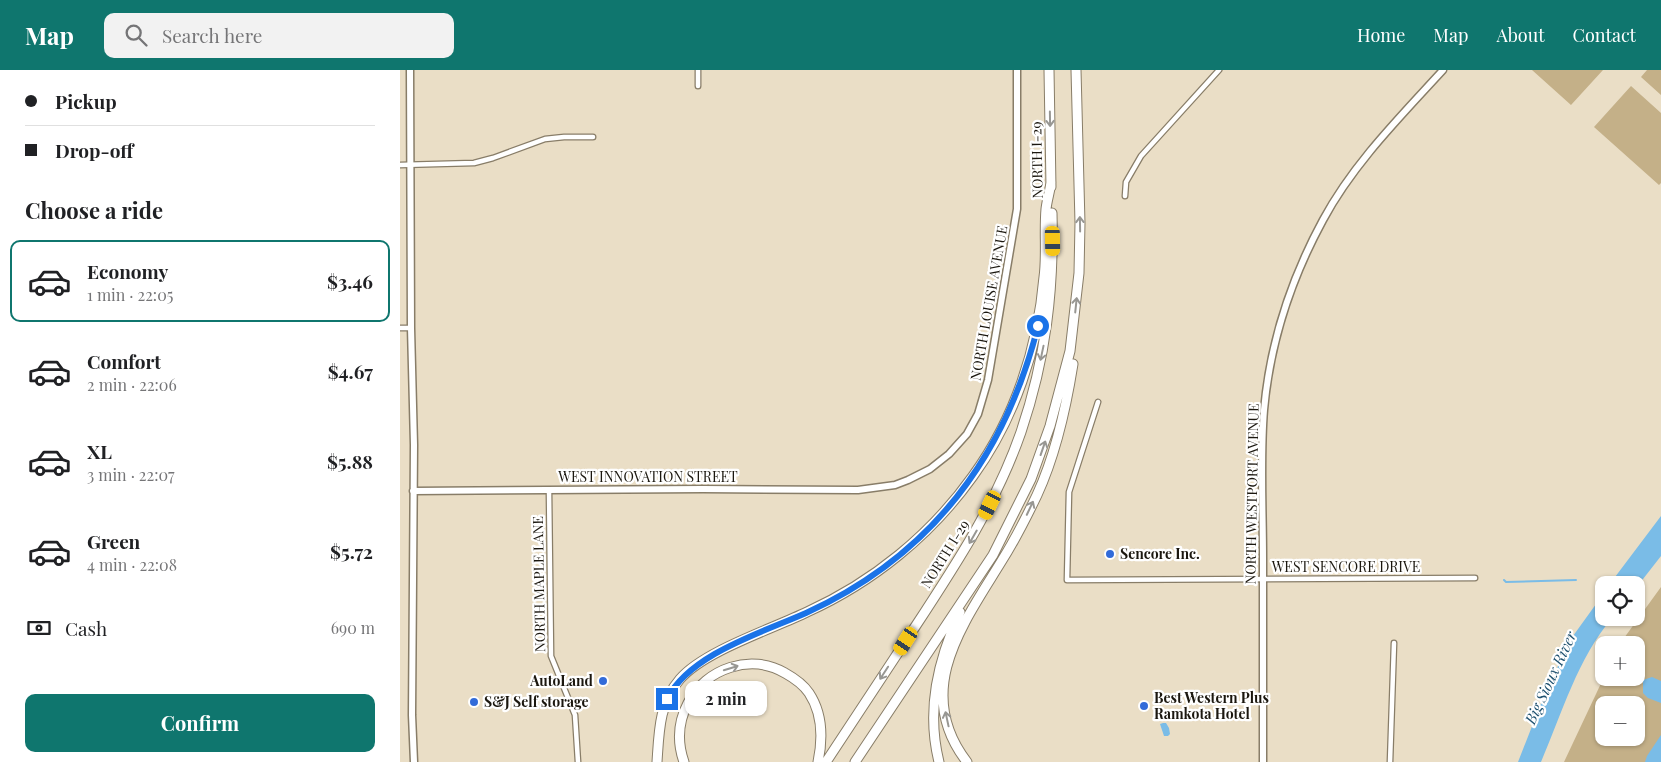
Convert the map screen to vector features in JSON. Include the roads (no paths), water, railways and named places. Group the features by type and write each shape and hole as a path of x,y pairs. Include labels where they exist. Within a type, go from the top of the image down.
{"highway":[{"name":"NORTH I-29","path":"826,762 968,544 997,491 1013,453 1033,392 1042,356 1048,317 1053,257 1049,70"},
{"path":"938,762 934,736 934,710 940,666 948,639 960,612 1012,520 1038,461 1060,392 1072,336 1080,259 1076,70"},
{"path":"658,762 661,716 667,699 681,677 717,653 828,602 876,573 900,555 929,527 973,476 995,441 1013,404 1034,342 1043,293 1046,209 1051,182"},
{"path":"967,762 956,746 946,716 944,687 947,667 964,622 1013,541 1044,478 1057,440 1066,399 1075,348 1072,336"},
{"path":"856,762 983,571"},
{"path":"684,762 680,746 680,726 690,699 710,678 727,668 746,664 764,665 780,670 800,683 809,693 818,714 821,729 818,762"}],"street":[{"path":"410,70 414,762"},
{"path":"698,70 698,86"},
{"name":"NORTH LOUISE AVENUE","path":"883,488 919,475 949,454 973,424 984,398 1017,209 1017,70"},
{"path":"1125,196 1126,182 1141,156 1219,70"},
{"name":"NORTH WESTPORT AVENUE","path":"1263,762 1264,412 1272,358 1286,303 1308,248 1340,191 1381,140 1442,70"},
{"path":"400,165 474,163 545,139 593,137"},
{"path":"400,328 411,328"},
{"name":"WEST SENCORE DRIVE","path":"1098,402 1069,492 1067,580 1475,578"},
{"name":"WEST INNOVATION STREET","path":"413,491 858,490 883,488"},
{"name":"NORTH MAPLE LANE","path":"549,490 551,656 574,715 578,762"},
{"path":"1390,762 1394,643"},
{"path":"409,762 413,746"}],"water":[{"path":"1661,516 1661,556 1645,576 1616,576"},
{"path":"1595,605 1595,626 1606,626 1599,636 1595,636 1595,642 1580,668 1541,762 1518,762 1547,688 1573,636"},
{"path":"1652,677 1661,681 1661,703 1648,698 1643,693 1645,679"},
{"path":"1166,723 1169,728 1170,734 1168,736 1164,736 1160,724"},
{"path":"1661,735 1661,762 1645,762 1647,756"}],"waterway":[{"path":"1504,580 1506,582 1576,580"}],"place":[{"name":"Sencore Inc.","path":"1110,554"},
{"name":"AutoLand","path":"603,681"},
{"name":"S&J Self storage","path":"474,702"},
{"name":"Best Western Plus Ramkota Hotel","path":"1144,706"}],"water label":[{"name":"Big Sioux River","path":"1551,678"}]}
